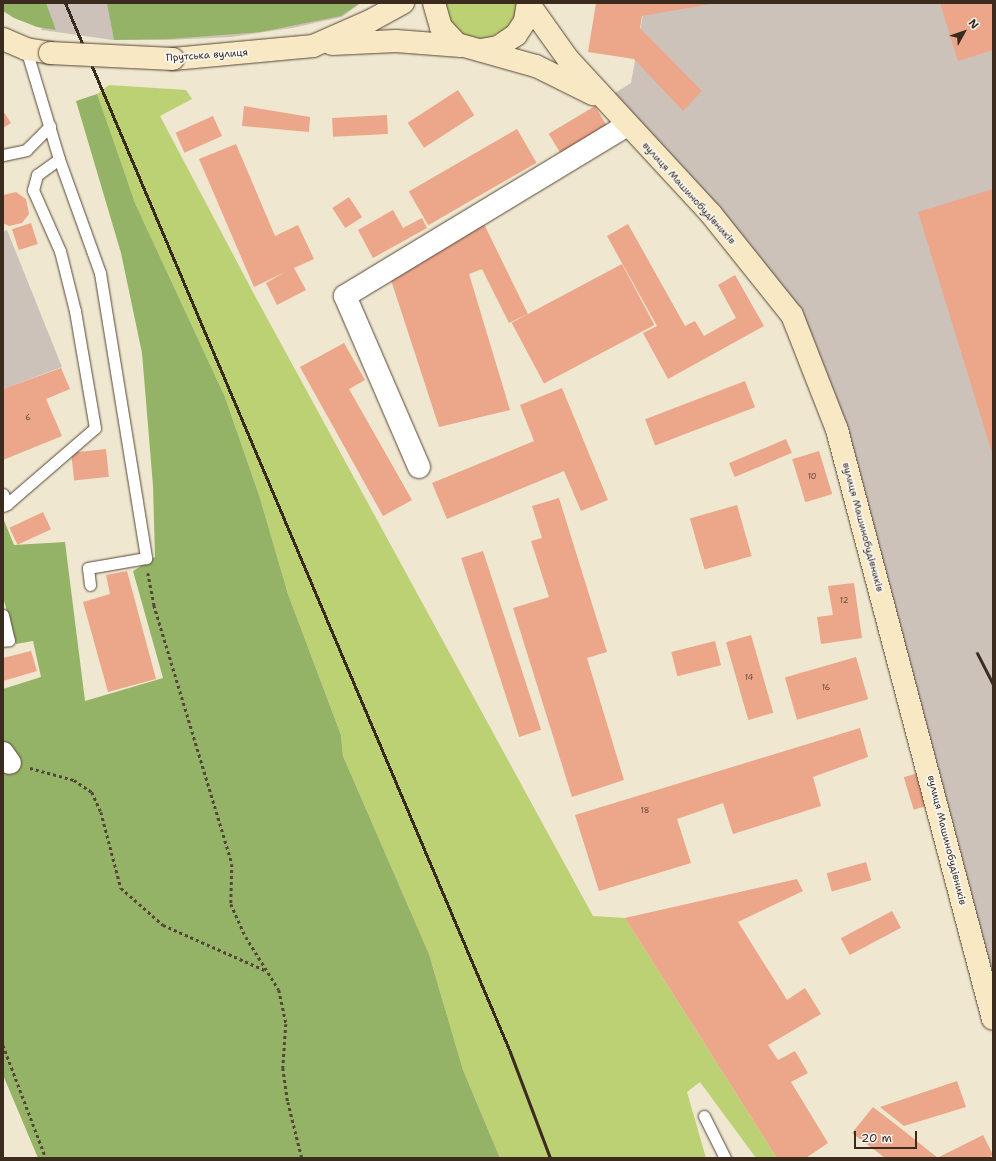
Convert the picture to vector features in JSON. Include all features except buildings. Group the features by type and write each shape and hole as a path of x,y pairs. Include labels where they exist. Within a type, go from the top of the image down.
{"street":[{"name":"Прутська вулиця","path":"3,39 26,49 50,53 173,59 312,46 370,21 403,3"},
{"path":"434,3 441,27 450,38 467,48 536,66 604,100"},
{"path":"312,46 396,41 467,48 496,48 512,39 524,22 528,3"},
{"name":"вулиця Машинобудівників","path":"528,3 550,37 604,100 711,214 792,315 837,430 993,1019"},
{"path":"419,467 345,296 627,125"}],"lane":[{"path":"26,49 59,159 100,273 146,558 88,568 90,585"},
{"path":"3,155 26,150 50,126"},
{"path":"4,501 95,428 75,311 60,251 33,190 37,175 59,159"},
{"path":"3,616 9,640 3,642"},
{"path":"704,1116 725,1158"}],"path":[{"path":"146,558 154,605 232,864 232,904 246,937 279,990 286,1024 283,1068 288,1102 302,1158"},
{"path":"6,758 74,780 92,792 101,812 121,888 163,924 267,971"},
{"path":"3,1045 46,1158"}],"shaded area":[{"path":"32,3 361,3 342,17 292,28 231,37 168,40 113,40 42,30"},
{"path":"645,3 993,3 993,1004 794,314 605,99 631,83"},
{"path":"7,230 62,367 3,389 3,232"}],"green space":[{"path":"3,3 46,3 56,30 37,27 14,18 3,11"},
{"path":"107,3 360,3 341,16 261,32 169,39 114,40"},
{"path":"445,3 517,3 515,17 507,28 487,39 475,39 463,35 449,20"},
{"path":"109,85 186,90 192,99 160,116 255,296 593,916 625,918 777,1158 756,1158 700,1082 687,1092 706,1158 500,1158 463,1070 429,954 343,756 341,735 288,594 260,498 225,397 135,203 110,135 97,94"},
{"path":"97,94 135,203 225,397 260,498 288,594 341,735 343,756 429,954 463,1070 500,1158 38,1158 3,1075 3,689 41,677 33,641 16,644 3,597 3,518 14,545 65,542 85,701 163,678 133,571 155,557 153,486 142,353 121,253 76,101"}],"railway":[{"path":"65,3 510,1052 550,1158"},
{"path":"977,653 993,684"}]}
